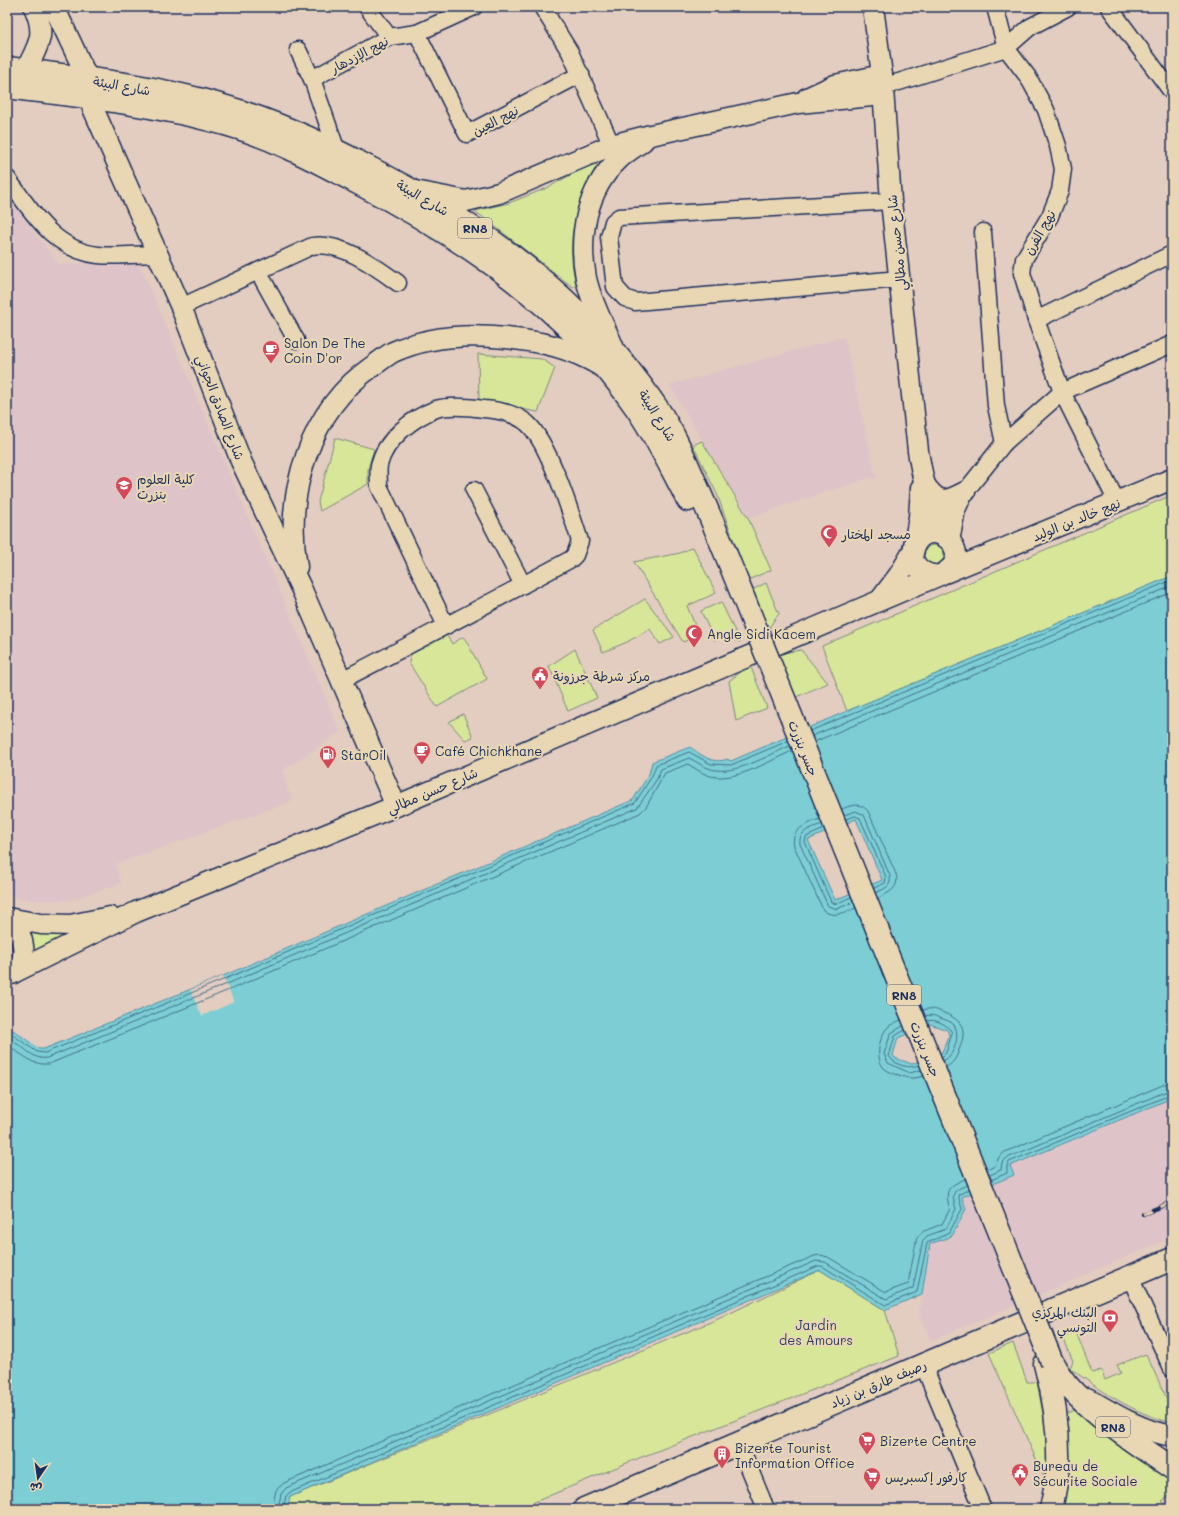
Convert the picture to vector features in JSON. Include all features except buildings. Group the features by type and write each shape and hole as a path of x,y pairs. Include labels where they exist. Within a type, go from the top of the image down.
{"main road":[{"name":"شارع البيئة","path":"17,69 215,121 268,139 333,170 398,203 458,240 548,308 612,362"},
{"name":"شارع البيئة","path":"7,87 88,88 220,105 275,124 337,151 414,191 470,225 562,295 591,324 670,466 753,630"},
{"name":"جسر بنزرت","path":"753,630 1056,1375"},
{"name":"رصيف طارق بن زياد","path":"584,1509 610,1504 739,1443 1172,1259"},
{"name":"RN8","path":"1056,1375 1124,1436 1172,1468"},
{"name":"RN8","path":"1049,1505 1058,1467 1056,1375"}],"street":[{"path":"17,69 40,37 41,24 34,7"},
{"name":"شارع الصادق الجواني","path":"54,7 182,307 241,461 302,590 396,806"},
{"path":"367,7 389,37"},
{"path":"542,7 570,52 615,152 610,169 593,197 587,215 583,236 583,257 586,279 612,362"},
{"name":"شارع حسن مطالي","path":"873,7 883,86 891,201 923,481 933,513 935,540 899,576 881,600"},
{"name":"نهج الفرن","path":"995,7 1006,48 1028,77 1046,110 1058,146 1063,169 1060,191 1050,216 1024,259 1022,273 1036,320 1062,392 1117,502"},
{"path":"414,191 466,201 498,193 615,152 651,135 798,103 835,85 883,86 1006,48 1030,27 1068,7"},
{"path":"1109,7 1172,92"},
{"name":"نهج الإزدهار","path":"312,79 389,37 417,33 471,8"},
{"name":"نهج العين","path":"417,33 467,134 581,74"},
{"path":"298,50 312,79 337,151"},
{"path":"7,178 45,229 66,245 97,255 159,254"},
{"path":"891,201 619,218 613,222 608,237 615,287 625,298 635,302 900,279"},
{"path":"983,232 996,406 1004,443"},
{"path":"182,307 312,246 322,244 370,262 398,283"},
{"path":"1036,320 1172,254"},
{"path":"258,271 296,340"},
{"path":"302,590 294,547 295,519 300,481 307,452 319,425 337,399 360,375 393,352 421,342 449,338 489,336 530,341 612,362"},
{"path":"935,540 955,561 943,574 926,574 920,570 913,557 935,540 957,510 965,492 1004,443 1062,392 1172,344"},
{"path":"340,680 446,626 571,559 575,555 580,541 566,498 538,436 526,423 509,414 466,407 436,409 410,423 389,443 379,465 379,486 446,626"},
{"name":"نهج خالد بن الوليد","path":"943,574 1172,479"},
{"path":"923,481 931,494 941,500 952,499 965,492"},
{"name":"شارع حسن مطالي","path":"923,481 919,517 935,540"},
{"path":"474,490 523,585"},
{"path":"935,540 964,555 979,558"},
{"name":"شارع حسن مطالي","path":"136,912 396,806 943,574"},
{"path":"7,919 41,924 70,925 136,912"},
{"path":"11,975 136,912"},
{"path":"7,919 14,924 20,933 23,943 22,958 11,975"},
{"path":"1130,1276 1172,1369"},
{"path":"923,1364 983,1509"},
{"path":"1056,1375 1125,1419 1162,1434 1172,1436"},
{"path":"739,1443 766,1509"}],"shaded area":[{"name":"كلية العلوم بنزرت","path":"7,194 58,264 139,263 340,732 282,771 292,801 116,864 121,883 71,900 30,900 7,895"},
{"path":"844,337 876,479 868,478 748,518 670,385"},
{"path":"1172,1098 1172,1237 931,1341 919,1315 930,1244 961,1197 1013,1175 1010,1166"}],"green space":[{"path":"594,162 597,165 583,195 574,223 572,252 576,285 573,287 475,211 509,203 547,188"},
{"path":"478,354 542,359 555,368 538,412 479,401"},
{"path":"335,438 374,449 368,469 368,484 320,511 318,502"},
{"path":"702,441 748,518 771,570 748,580 717,494 693,445"},
{"path":"1172,495 1172,576 847,711 822,646"},
{"path":"934,545 941,548 944,555 941,562 934,565 927,562 924,555 927,548"},
{"path":"693,547 716,593 687,606 699,635 683,642 634,562 680,553"},
{"path":"766,583 779,614 767,631 752,590"},
{"path":"645,599 674,637 660,644 650,629 627,642 603,652 593,630"},
{"path":"721,602 740,642 725,637 714,640 701,611"},
{"path":"445,633 452,644 463,637 465,639 487,679 437,707 409,663 411,652"},
{"path":"575,649 597,698 568,711 549,666"},
{"path":"801,650 828,683 796,697 777,654"},
{"path":"750,665 767,708 736,721 729,681"},
{"path":"463,714 473,737 465,740 449,722"},
{"path":"77,930 34,953 31,931"},
{"name":"Jardin des Amours","path":"820,1270 885,1310 899,1356 629,1462 518,1509 287,1509 290,1497 718,1319"},
{"path":"1076,1332 1092,1373 1101,1370 1105,1380 1121,1373 1117,1365 1146,1354 1172,1410 1172,1420 1169,1422 1155,1418 1130,1407 1105,1393 1070,1368 1073,1361 1063,1337"},
{"path":"1013,1343 1027,1382 1037,1382 1045,1424 1049,1475 1044,1477 989,1353"},
{"path":"1075,1410 1097,1430 1172,1482 1172,1494 1162,1501 1169,1509 1063,1509 1070,1465 1066,1414"}],"water":[{"path":"1172,576 1172,1098 1010,1166 1014,1175 962,1197 966,1209 952,1236 930,1244 922,1294 885,1310 820,1270 290,1497 287,1509 7,1509 7,1033 13,1030 39,1049 44,1049 223,976 633,800 649,774 652,762 690,747 712,760 722,761 727,759 731,761 847,711","holes":["856,819 882,880 835,900 808,840","930,1024 947,1030 949,1035 942,1052 912,1064 895,1058 893,1055 898,1038"]}],"pier":[{"path":"223,976 234,1002 202,1016 190,990"}],"railway":[{"path":"1143,1214 1172,1202"}],"place":[{"name":"Salon De The Coin D'or","path":"271,364"},
{"name":"كلية العلوم بنزرت","path":"124,500"},
{"name":"مسجد المختار","path":"829,548"},
{"name":"Angle Sidi Kacem","path":"694,648"},
{"name":"مركز شرطة جرزونة","path":"540,690"},
{"name":"Café Chichkhane","path":"422,765"},
{"name":"StarOil","path":"328,769"},
{"name":"البنك المركزي التونسي","path":"1110,1333"},
{"name":"Bizerte Centre","path":"867,1455"},
{"name":"Bizerte Tourist Information Office","path":"722,1469"},
{"name":"Bureau de Sécurite Sociale","path":"1020,1487"},
{"name":"كارفور إكسبريس","path":"872,1491"}]}
